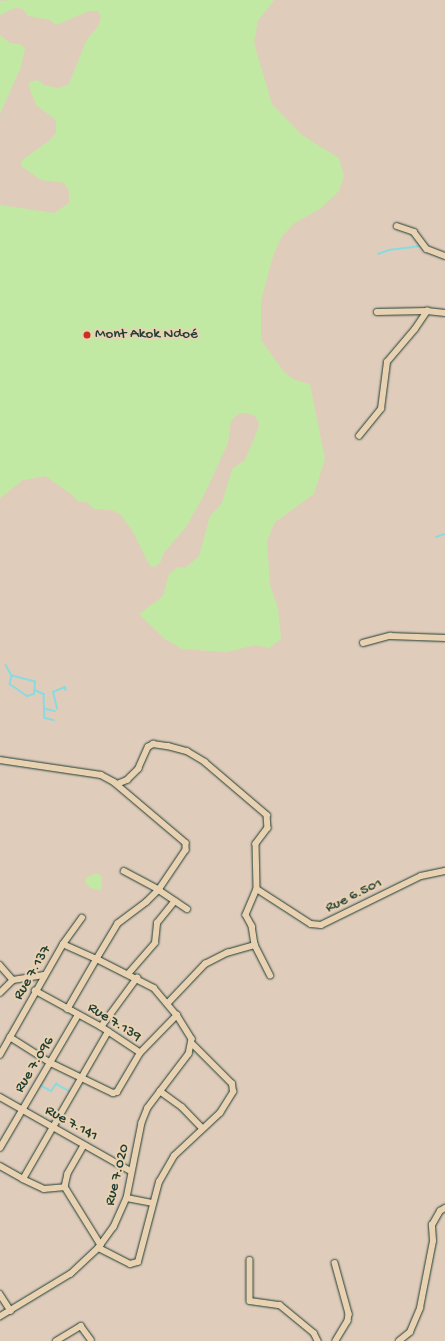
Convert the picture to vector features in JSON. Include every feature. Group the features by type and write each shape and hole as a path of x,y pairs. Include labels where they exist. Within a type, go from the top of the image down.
{"street":[{"path":"397,226 414,232 427,249 445,256"},
{"path":"377,312 427,311 445,313"},
{"path":"359,436 381,409 387,362 415,329 427,311"},
{"path":"363,643 390,636 445,638"},
{"path":"117,784 127,780 138,769 148,747 153,744 187,751 205,762 267,815 268,828 256,844 257,889 246,915 252,926 255,945 270,975"},
{"path":"0,760 101,775 117,784 186,843 186,850 159,890 147,902 118,924 68,1010"},
{"path":"124,871 159,890 187,909"},
{"name":"Rue 6.501","path":"257,889 310,924 321,925 421,876 445,871"},
{"path":"128,974 155,943 157,923 175,901"},
{"name":"Rue 7.137","path":"0,1055 44,975 63,944 82,918"},
{"name":"Rue 7.137","path":"63,944 137,978 154,988 190,1031 192,1044"},
{"path":"168,1003 205,964 227,953 255,945"},
{"path":"0,965 13,980"},
{"path":"0,992 13,980 44,975"},
{"path":"101,1027 137,978"},
{"name":"Rue 7.139","path":"10,1037 81,1078 115,1093 140,1054 101,1027 35,991"},
{"name":"Rue 7.096","path":"0,1148 78,1015"},
{"path":"140,1054 177,1015"},
{"path":"23,1179 108,1032"},
{"path":"84,1146 68,1174 65,1187 100,1246 135,1264 159,1182 174,1156 202,1128 220,1113 234,1088 192,1044"},
{"name":"Rue 7.020","path":"0,1318 71,1274 100,1246 114,1227 127,1198 131,1170 142,1124 148,1108 189,1054 192,1044"},
{"path":"160,1091 182,1107 202,1128"},
{"name":"Rue 7.141","path":"0,1097 21,1111 131,1170"},
{"path":"0,1166 23,1179 50,1191 65,1187"},
{"path":"127,1198 152,1203"},
{"path":"399,1341 410,1332 420,1308 430,1256 432,1225 440,1211 445,1208"},
{"path":"250,1260 250,1301 280,1306 314,1333 318,1341"},
{"path":"335,1263 349,1314 348,1321 336,1341"},
{"path":"0,1294 11,1311"},
{"path":"56,1341 80,1326 91,1340"}],"green space":[{"path":"274,0 258,21 254,43 272,104 302,135 339,158 344,176 339,191 320,209 293,224 281,238 273,256 261,301 261,340 285,373 295,380 310,384 325,459 314,494 275,522 267,541 270,585 278,608 281,639 269,648 255,645 227,652 182,649 165,639 139,614 163,596 169,574 178,567 185,568 199,556 210,516 222,503 232,469 245,460 258,429 259,423 255,416 247,413 238,414 231,421 228,443 205,493 186,527 163,554 160,563 154,567 150,566 133,532 120,514 112,510 94,509 86,502 79,502 71,494 45,476 23,480 0,498 0,205 54,213 69,203 69,191 64,183 41,180 21,166 22,160 50,140 56,133 56,120 36,105 29,87 30,82 38,80 44,85 58,88 69,84 86,41 99,25 101,16 98,11 89,11 56,25 50,20 28,16 24,10 17,7 0,15 0,1"},
{"path":"0,35 10,43 20,44 25,48 21,67 0,114"},
{"path":"97,873 102,877 101,890 90,888 85,882 87,877"}],"waterway":[{"path":"378,254 389,250 423,246"},
{"path":"436,537 445,534"},
{"path":"6,665 12,676 10,684 27,696 34,694 35,682 12,676"},
{"path":"57,709 53,692 65,687 66,690"},
{"path":"35,690 44,694 45,718 54,720"},
{"path":"46,709 55,711"},
{"path":"38,1084 51,1091 56,1084 71,1092"}],"place":[{"name":"Mont Akok Ndoé","path":"87,335"}]}
